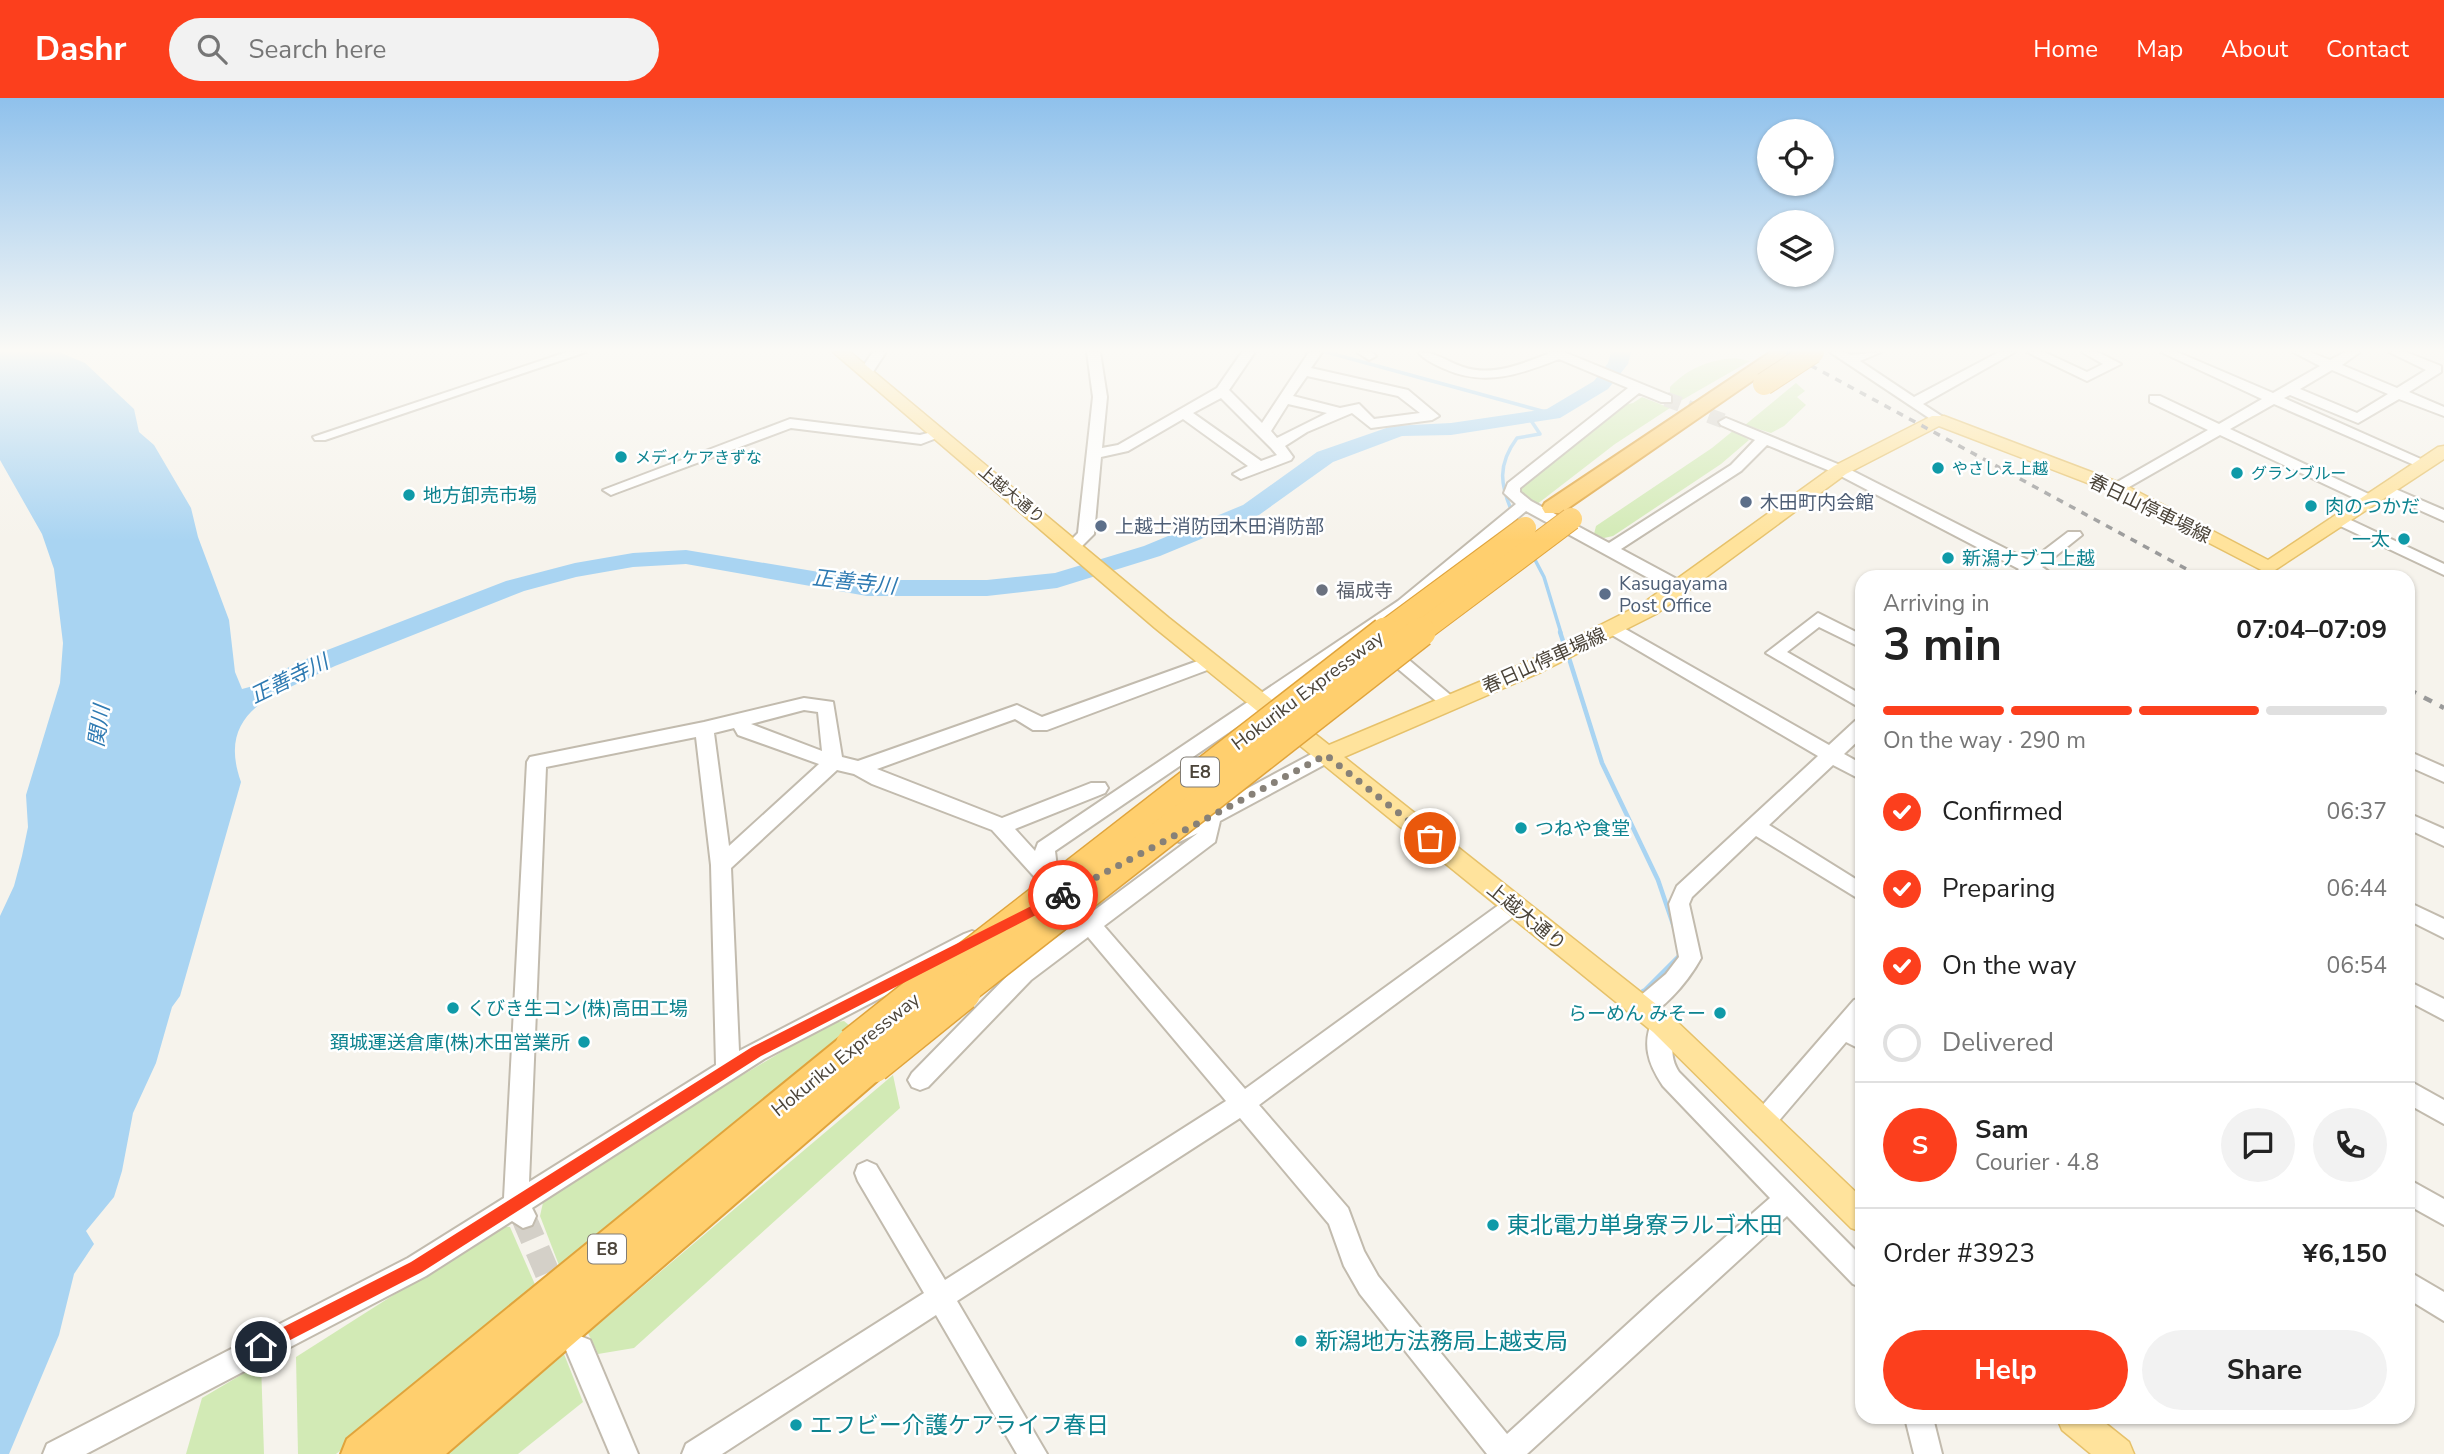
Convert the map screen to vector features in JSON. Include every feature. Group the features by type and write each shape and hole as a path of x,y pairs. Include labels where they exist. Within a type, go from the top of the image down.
{"highway":[{"name":"Hokuriku Expressway","path":"362,1454 864,1055 1097,881 1562,513 1703,415"},
{"name":"Hokuriku Expressway","path":"414,1454 864,1055"}],"main road":[{"name":"上越大通り","path":"918,415 1110,579 1662,1024 1855,1211"},
{"name":"春日山停車場線","path":"1326,755 1534,667 1613,628 1680,588 1840,470 1938,420 2117,488 2269,568 2340,520"},
{"path":"2340,520 2444,451"},
{"path":"2081,1424 2117,1454"}],"street":[{"path":"320,437 386,415"},
{"path":"1079,551 1086,534 1098,415"},
{"path":"1094,454 1123,449 1185,415"},
{"path":"1186,415 1259,467"},
{"path":"1241,474 1286,457 1246,415"},
{"path":"1263,432 1275,415"},
{"path":"1276,445 1333,415"},
{"path":"1362,415 1371,424 1432,415"},
{"path":"1602,415 1513,486 1512,493 1525,504 1680,588"},
{"path":"1931,415 1938,420"},
{"path":"2190,415 2370,500"},
{"path":"2117,488 2241,415"},
{"path":"2313,415 2424,464"},
{"path":"1726,422 1840,470 2019,570"},
{"path":"611,490 790,423 921,440 940,434"},
{"path":"1610,549 1736,468 1765,438"},
{"path":"2386,490 2444,516"},
{"path":"1048,877 1045,848 1404,605 1525,504"},
{"path":"2340,520 2444,570"},
{"path":"2026,570 2074,535"},
{"path":"1855,638 1818,619 1775,653 1855,699"},
{"path":"1613,628 1855,769"},
{"path":"1364,631 1448,702"},
{"path":"859,768 1017,712 1040,725 1212,662"},
{"path":"520,1210 537,762 704,729 804,704 827,706 833,762"},
{"path":"739,721 746,730 833,762 859,768 879,779 1001,827 1090,923 1245,1102 1339,1217 1353,1257 1369,1285 1506,1454 1666,1306 1788,1199"},
{"path":"704,729 721,865 728,1069"},
{"path":"1641,1009 1674,981 1690,958 1679,904 1684,892 1855,732"},
{"path":"57,1454 417,1267 520,1210 728,1069 830,1012 1063,895 1326,755"},
{"path":"2415,761 2444,775"},
{"path":"721,865 833,762"},
{"path":"1001,827 1098,788"},
{"path":"920,1080 1023,974 1208,837 1210,817"},
{"path":"2415,824 2444,838"},
{"path":"1754,825 1855,889"},
{"path":"696,1454 1245,1102 1514,905"},
{"path":"2415,914 2444,929"},
{"path":"2415,994 2444,1010"},
{"path":"1662,1024 1659,1060 1671,1079 1855,1268"},
{"path":"1762,1123 1853,1034"},
{"path":"2415,1095 2444,1113"},
{"path":"867,1173 1032,1454"},
{"path":"2415,1195 2444,1213"},
{"path":"2415,1289 2444,1308"},
{"path":"580,1350 624,1454"},
{"path":"1920,1424 1928,1454"}],"green space":[{"path":"1608,415 1659,415 1615,444 1536,505 1520,492 1522,485"},
{"path":"1757,415 1795,415 1771,433 1745,425"},
{"path":"1734,430 1749,440 1721,464 1613,536 1604,538 1594,534 1596,526 1712,448"},
{"path":"844,1021 857,1032 562,1273 540,1216 544,1198 588,1167 830,1023"},
{"path":"893,1075 900,1108 634,1348 598,1354 588,1333"},
{"path":"502,1226 510,1227 537,1289 418,1392 336,1454 298,1454 296,1357"},
{"path":"564,1354 583,1402 518,1454 448,1454"},
{"path":"261,1363 264,1454 186,1454 202,1398"}],"water":[{"name":"関川","path":"0,415 135,415 139,432 154,445 191,508 198,537 229,620 235,672 242,689 261,684 307,661 317,672 265,700 242,724 236,740 235,759 241,782 180,996 172,1007 156,1063 133,1113 114,1197 86,1231 94,1244 74,1274 59,1335 9,1454 0,1454 0,916 14,886 22,856 28,827 26,795 60,683 63,643 54,569 42,534 0,460"}],"waterway":[{"name":"正善寺川","path":"277,683 326,660 515,586 575,570 633,560 686,557 867,588 987,588 1057,580 1152,551 1251,510 1325,457 1399,430 1451,429 1544,415"},
{"path":"1513,514 1503,484 1504,466 1517,438 1540,434 1530,419"},
{"path":"1533,556 1544,577 1561,633"},
{"path":"1560,632 1565,647"},
{"path":"1568,655 1602,763 1658,880 1674,927"},
{"path":"1640,995 1681,954"}],"tunnel":[{"path":"1708,415 1726,422"},
{"path":"523,1216 558,1298"}],"railway":[{"path":"1903,415 2188,570"},
{"path":"2415,693 2444,708"}],"way so far":[{"path":"1063,895 1326,755 1430,838"}],"place":[{"name":"メディケアきずな","path":"621,457"},
{"name":"やさしえ上越","path":"1938,468"},
{"name":"グランブルー","path":"2237,473"},
{"name":"地方卸売市場","path":"409,495"},
{"name":"木田町内会館","path":"1746,502"},
{"name":"肉のつかだ","path":"2311,506"},
{"name":"上越士消防団木田消防部","path":"1101,526"},
{"name":"一太","path":"2404,539"},
{"name":"新潟ナブコ上越","path":"1948,558"},
{"name":"福成寺","path":"1322,590"},
{"name":"Kasugayama Post Office","path":"1605,594"},
{"name":"つねや食堂","path":"1521,828"},
{"name":"くびき生コン(株)高田工場","path":"453,1008"},
{"name":"らーめん みそー","path":"1720,1013"},
{"name":"頚城運送倉庫(株)木田営業所","path":"584,1042"},
{"name":"東北電力単身寮ラルゴ木田","path":"1493,1225"},
{"name":"新潟地方法務局上越支局","path":"1301,1341"},
{"name":"エフビー介護ケアライフ春日","path":"796,1425"}],"route":[{"path":"261,1347 417,1267 757,1052 830,1012 1063,895"}]}
